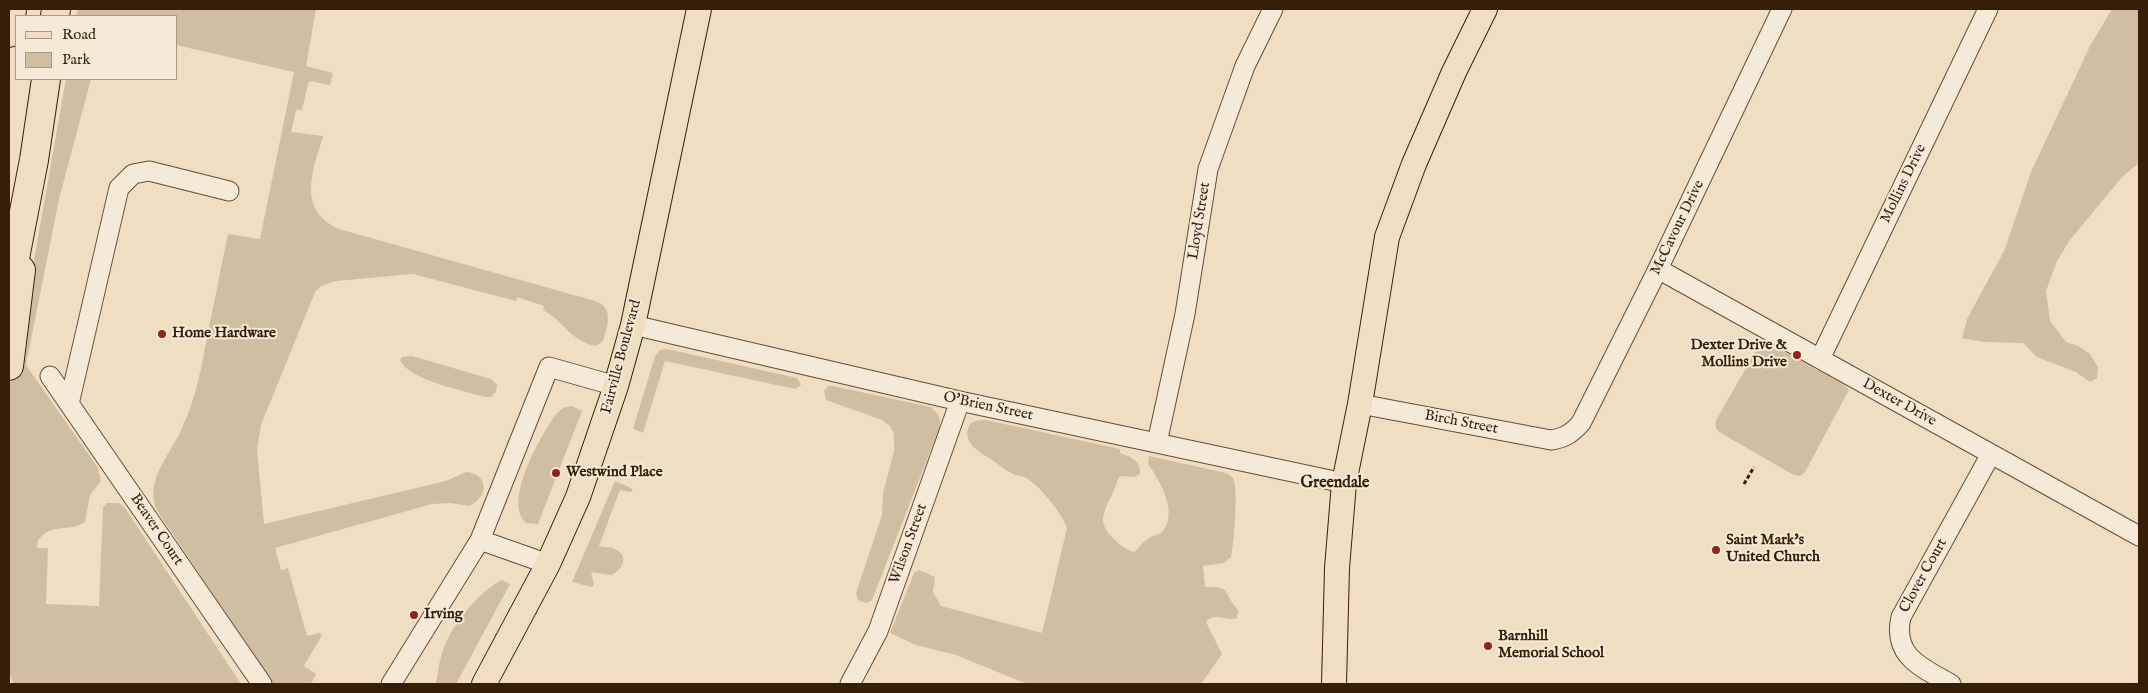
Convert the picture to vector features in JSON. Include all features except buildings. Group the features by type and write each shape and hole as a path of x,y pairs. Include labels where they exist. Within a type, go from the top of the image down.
{"highway":[{"path":"9,33 12,9"},
{"path":"9,366 34,160 46,80"},
{"path":"9,289 34,160"}],"main road":[{"name":"Fairville Boulevard","path":"484,684 548,564 592,460 616,386 633,325 699,9"},
{"path":"1334,684 1336,568 1344,483 1360,404 1387,237 1414,164 1454,72 1485,9"}],"street":[{"name":"Lloyd Street","path":"1157,443 1185,314 1208,169 1245,66 1273,9"},
{"name":"McCavour Drive","path":"1562,438 1573,432 1580,423 1658,270 1782,9"},
{"name":"Mollins Drive","path":"1820,359 1988,9"},
{"path":"69,404 119,188 133,174 149,171 229,191"},
{"name":"Dexter Drive","path":"1658,270 2139,536"},
{"name":"O'Brien Street","path":"633,325 960,401 1344,483"},
{"path":"391,684 480,540 549,366 616,386"},
{"name":"Beaver Court","path":"50,376 262,684"},
{"name":"Wilson Street","path":"850,684 878,631 960,401"},
{"name":"Birch Street","path":"1360,404 1539,438 1552,440 1562,438"},
{"name":"Clover Court","path":"1952,684 1916,664 1900,642 1899,628 1902,617 1991,454"},
{"path":"480,540 548,564"}],"path":[{"path":"1744,484 1754,467"}],"green space":[{"path":"78,9 316,9 306,66 333,73 330,85 309,81 302,110 296,110 291,132 323,136 312,175 311,188 312,200 317,211 326,221 339,229 595,301 605,308 607,313 608,324 603,341 596,346 573,335 543,310 544,306 517,297 516,301 413,274 336,281 321,286 315,292 261,425 257,449 264,524 446,481 466,472 479,477 484,486 480,497 469,506 451,503 432,504 275,548 281,570 288,568 307,636 320,633 322,635 304,666 316,674 311,684 273,684 158,512 153,490 160,469 187,417 195,393 228,234 260,239 294,72 178,45 178,15 76,15"},
{"path":"2112,9 2139,9 2139,163 2122,177 2070,240 2057,261 2046,291 2050,321 2066,342 2078,346 2090,354 2098,367 2097,378 2090,382 2076,372 2037,357 2023,343 1984,342 1962,338 1967,319 2005,249 2031,172 2090,46"},
{"path":"66,80 91,80 59,199 26,365 98,468 101,481 90,495 85,522 73,527 49,531 38,540 37,548 48,548 46,604 99,606 103,507 107,503 119,503 125,508 241,684 14,684 9,673 9,388 26,306"},
{"path":"1761,342 1768,343 1843,384 1849,390 1805,472 1800,476 1794,475 1719,432 1716,428 1715,422"},
{"path":"667,349 797,378 801,385 795,389 665,361 643,433 633,429 655,356 660,350"},
{"path":"412,356 491,379 497,385 496,392 491,397 485,397 425,379 405,367 400,360 402,357"},
{"path":"828,386 930,407 938,414 940,419 939,429 874,595 871,601 866,603 858,600 856,593 882,515 883,493 894,451 894,434 890,426 882,420 826,400 824,391"},
{"path":"572,406 582,411 538,524 526,523 520,513 519,500 521,484 527,468 542,436 556,414 563,408"},
{"path":"979,420 1120,449 1120,453 1137,462 1140,474 1134,477 1120,476 1105,510 1103,521 1108,533 1114,539 1123,547 1134,552 1146,540 1162,532 1169,516 1166,497 1158,479 1148,464 1149,456 1226,473 1232,477 1235,487 1236,507 1231,557 1224,563 1203,566 1205,587 1222,588 1238,611 1237,618 1213,617 1206,622 1222,654 1201,684 1027,684 956,655 916,645 890,633 914,573 919,570 935,577 933,592 941,606 1042,633 1067,528 1050,500 1038,487 1024,477 1009,472 973,447 967,436 968,430 971,423"},
{"path":"615,481 631,488 633,491 620,490 599,546 615,549 620,552 623,563 619,570 611,575 591,572 594,584 592,587 572,582"},
{"path":"502,580 510,584 456,684 436,684 442,654 452,630 484,592"}],"place":[{"name":"Home Hardware","path":"162,334"},
{"name":"Dexter Drive & Mollins Drive","path":"1797,355"},
{"name":"Westwind Place","path":"556,473"},
{"name":"Saint Mark's United Church","path":"1716,550"},
{"name":"Irving","path":"414,615"},
{"name":"Barnhill Memorial School","path":"1488,646"}],"district":[{"name":"Greendale","path":"1335,484"}]}
